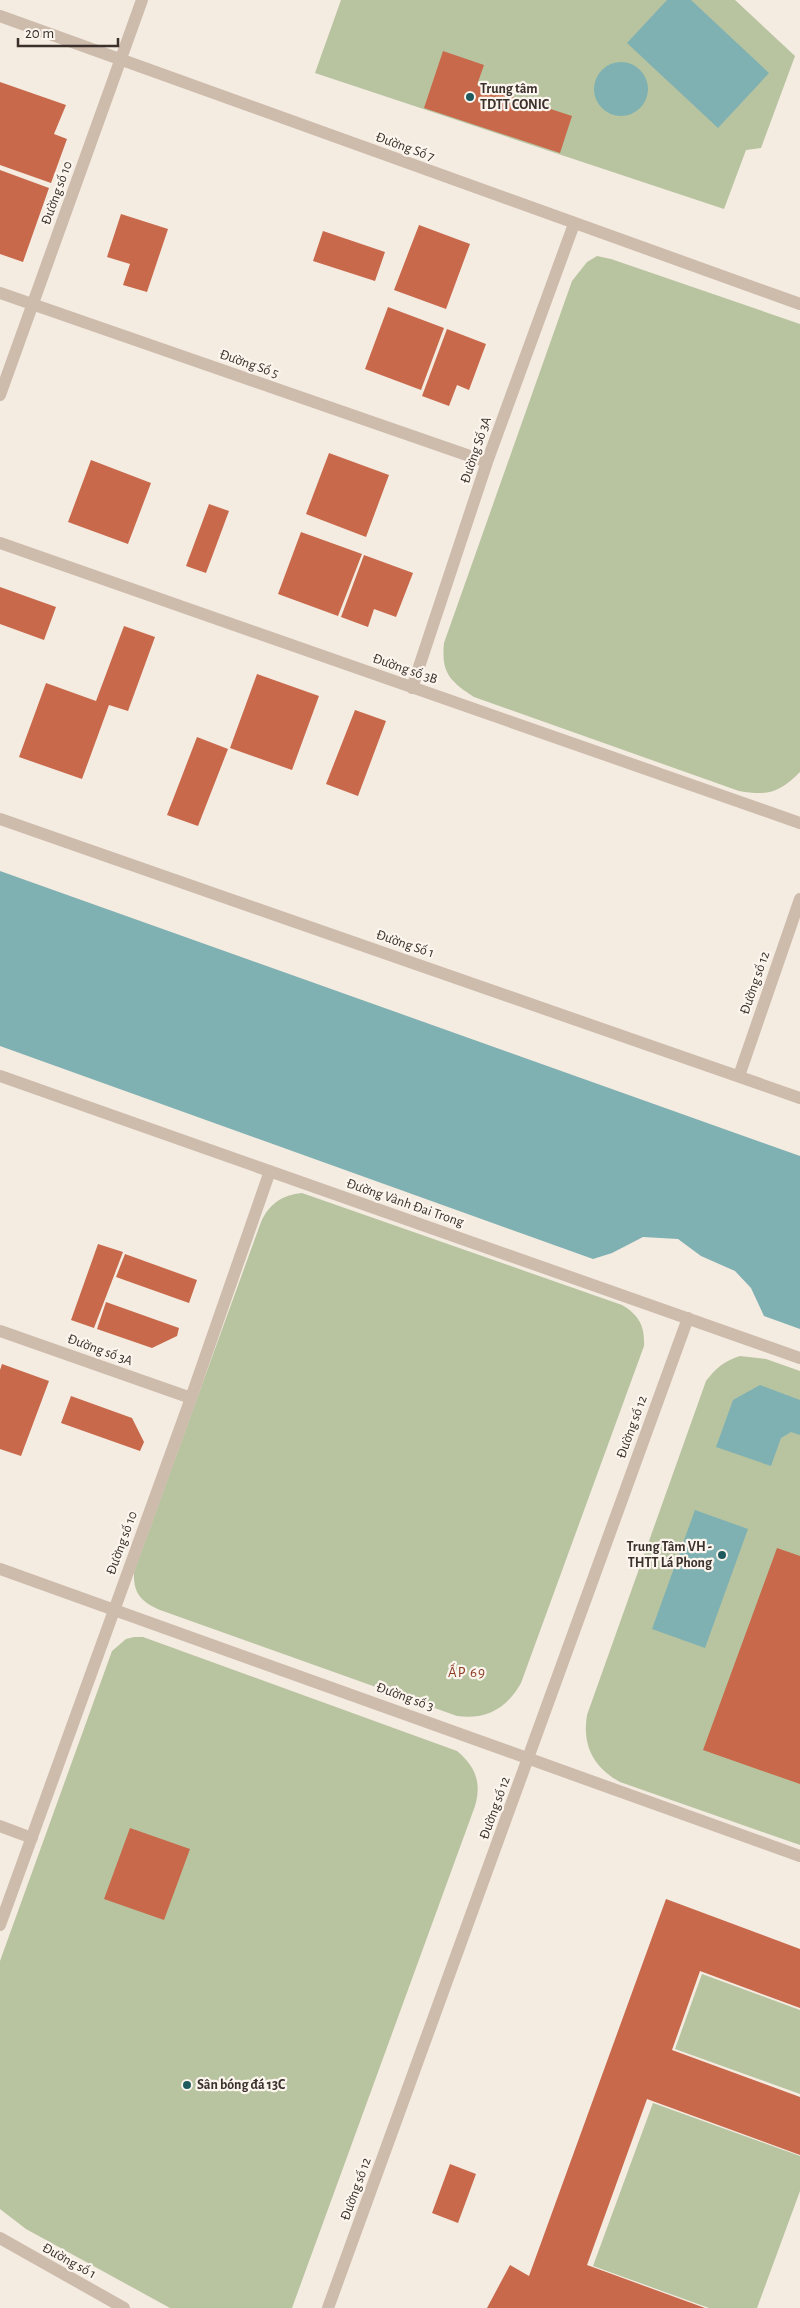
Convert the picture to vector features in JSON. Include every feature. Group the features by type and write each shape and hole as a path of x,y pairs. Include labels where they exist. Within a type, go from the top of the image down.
{"street":[{"name":"Đường số 10","path":"0,395 142,0"},
{"name":"Đường Số 7","path":"0,16 800,304"},
{"name":"Đường Số 3A","path":"412,688 487,462 574,224"},
{"name":"Đường Số 5","path":"0,293 487,462"},
{"name":"Đường số 3B","path":"0,543 800,823"},
{"name":"Đường Số 1","path":"0,819 800,1098"},
{"name":"Đường số 12","path":"739,1076 800,899"},
{"name":"Đường Vành Đai Trong","path":"0,1076 800,1358"},
{"name":"Đường số 10","path":"0,1925 191,1398 270,1171"},
{"name":"Đường số 12","path":"328,2308 688,1318"},
{"name":"Đường số 3A","path":"0,1330 191,1398"},
{"name":"Đường số 3","path":"0,1569 115,1608 800,1856"},
{"path":"0,1826 32,1838"},
{"name":"Đường số 1","path":"0,2238 10,2246 124,2308"}],"green space":[{"path":"341,0 735,0 795,56 761,148 746,150 724,209 315,73"},
{"path":"597,256 611,259 800,324 800,772 779,789 766,793 739,791 474,697 453,681 446,669 443,653 444,643 572,281 587,262"},
{"path":"302,1193 622,1305 637,1317 642,1327 644,1346 521,1683 509,1699 495,1710 486,1714 468,1717 457,1716 160,1610 143,1600 135,1586 134,1572 261,1222 272,1205 282,1198"},
{"name":"Trung Tâm VH - THTT Lá Phong","path":"740,1356 766,1359 800,1371 800,1845 620,1782 596,1762 586,1736 587,1715 706,1381 721,1365"},
{"name":"Sân bóng đá 13C","path":"143,1637 457,1751 472,1769 477,1782 478,1789 475,1806 292,2308 170,2308 26,2229 0,2209 0,1961 112,1651 126,1639"},
{"path":"702,1974 800,2010 800,2094 675,2049"},
{"path":"653,2103 800,2156 800,2191 757,2308 709,2308 593,2266"}],"water":[{"path":"667,0 691,0 769,73 718,128 627,43"},
{"path":"621,62 631,64 640,70 646,79 648,89 646,99 640,108 631,114 621,116 611,114 602,108 596,99 594,89 596,79 602,70 611,64"},
{"path":"0,871 800,1156 800,1329 764,1316 751,1288 735,1271 701,1256 678,1239 643,1237 612,1253 593,1259 0,1046"},
{"path":"760,1385 800,1400 800,1435 791,1432 781,1438 771,1466 716,1447 733,1400"},
{"path":"695,1510 748,1529 705,1648 652,1629"}],"building":[{"name":"Trung tâm TDTT CONIC","path":"443,51 484,65 477,85 572,116 560,153 424,108"},
{"path":"0,82 66,105 54,134 67,139 51,183 0,165"},
{"path":"0,170 49,188 23,262 0,254"},
{"path":"121,214 168,229 147,292 123,285 130,264 107,257"},
{"path":"419,225 470,244 446,309 394,290"},
{"path":"323,231 385,252 375,281 313,261"},
{"path":"388,307 444,328 421,390 365,369"},
{"path":"447,329 486,344 469,390 457,385 449,406 422,396"},
{"path":"329,453 389,475 366,537 306,514"},
{"path":"91,460 151,483 128,544 68,522"},
{"path":"209,504 229,511 206,573 186,566"},
{"path":"301,532 362,554 338,616 278,594"},
{"path":"364,555 413,573 396,617 374,609 368,627 341,617"},
{"path":"0,587 56,607 44,640 0,624"},
{"path":"124,626 155,637 128,711 109,705 82,779 19,757 46,683 96,701"},
{"path":"257,674 319,696 292,770 230,748"},
{"path":"355,710 386,721 358,796 326,784"},
{"path":"197,737 228,749 198,826 167,815"},
{"path":"98,1244 123,1252 94,1328 71,1320"},
{"path":"125,1254 197,1280 189,1303 116,1277"},
{"path":"106,1302 179,1328 177,1336 152,1348 97,1329"},
{"path":"2,1364 49,1381 21,1456 0,1449 0,1370"},
{"path":"71,1396 132,1418 144,1442 140,1451 61,1423"},
{"path":"777,1548 800,1556 800,1784 703,1750"},
{"path":"130,1828 190,1849 164,1920 104,1899"},
{"path":"666,1899 800,1949 800,2008 700,1971 672,2050 800,2097 800,2155 647,2099 587,2265 705,2308 487,2308 510,2265 529,2276"},
{"path":"450,2164 476,2174 458,2223 432,2213"}],"place":[{"name":"Trung tâm TDTT CONIC","path":"470,97"},
{"name":"Trung Tâm VH - THTT Lá Phong","path":"722,1555"},
{"name":"Sân bóng đá 13C","path":"187,2085"}],"district":[{"name":"ẤP 69","path":"467,1672"}]}
